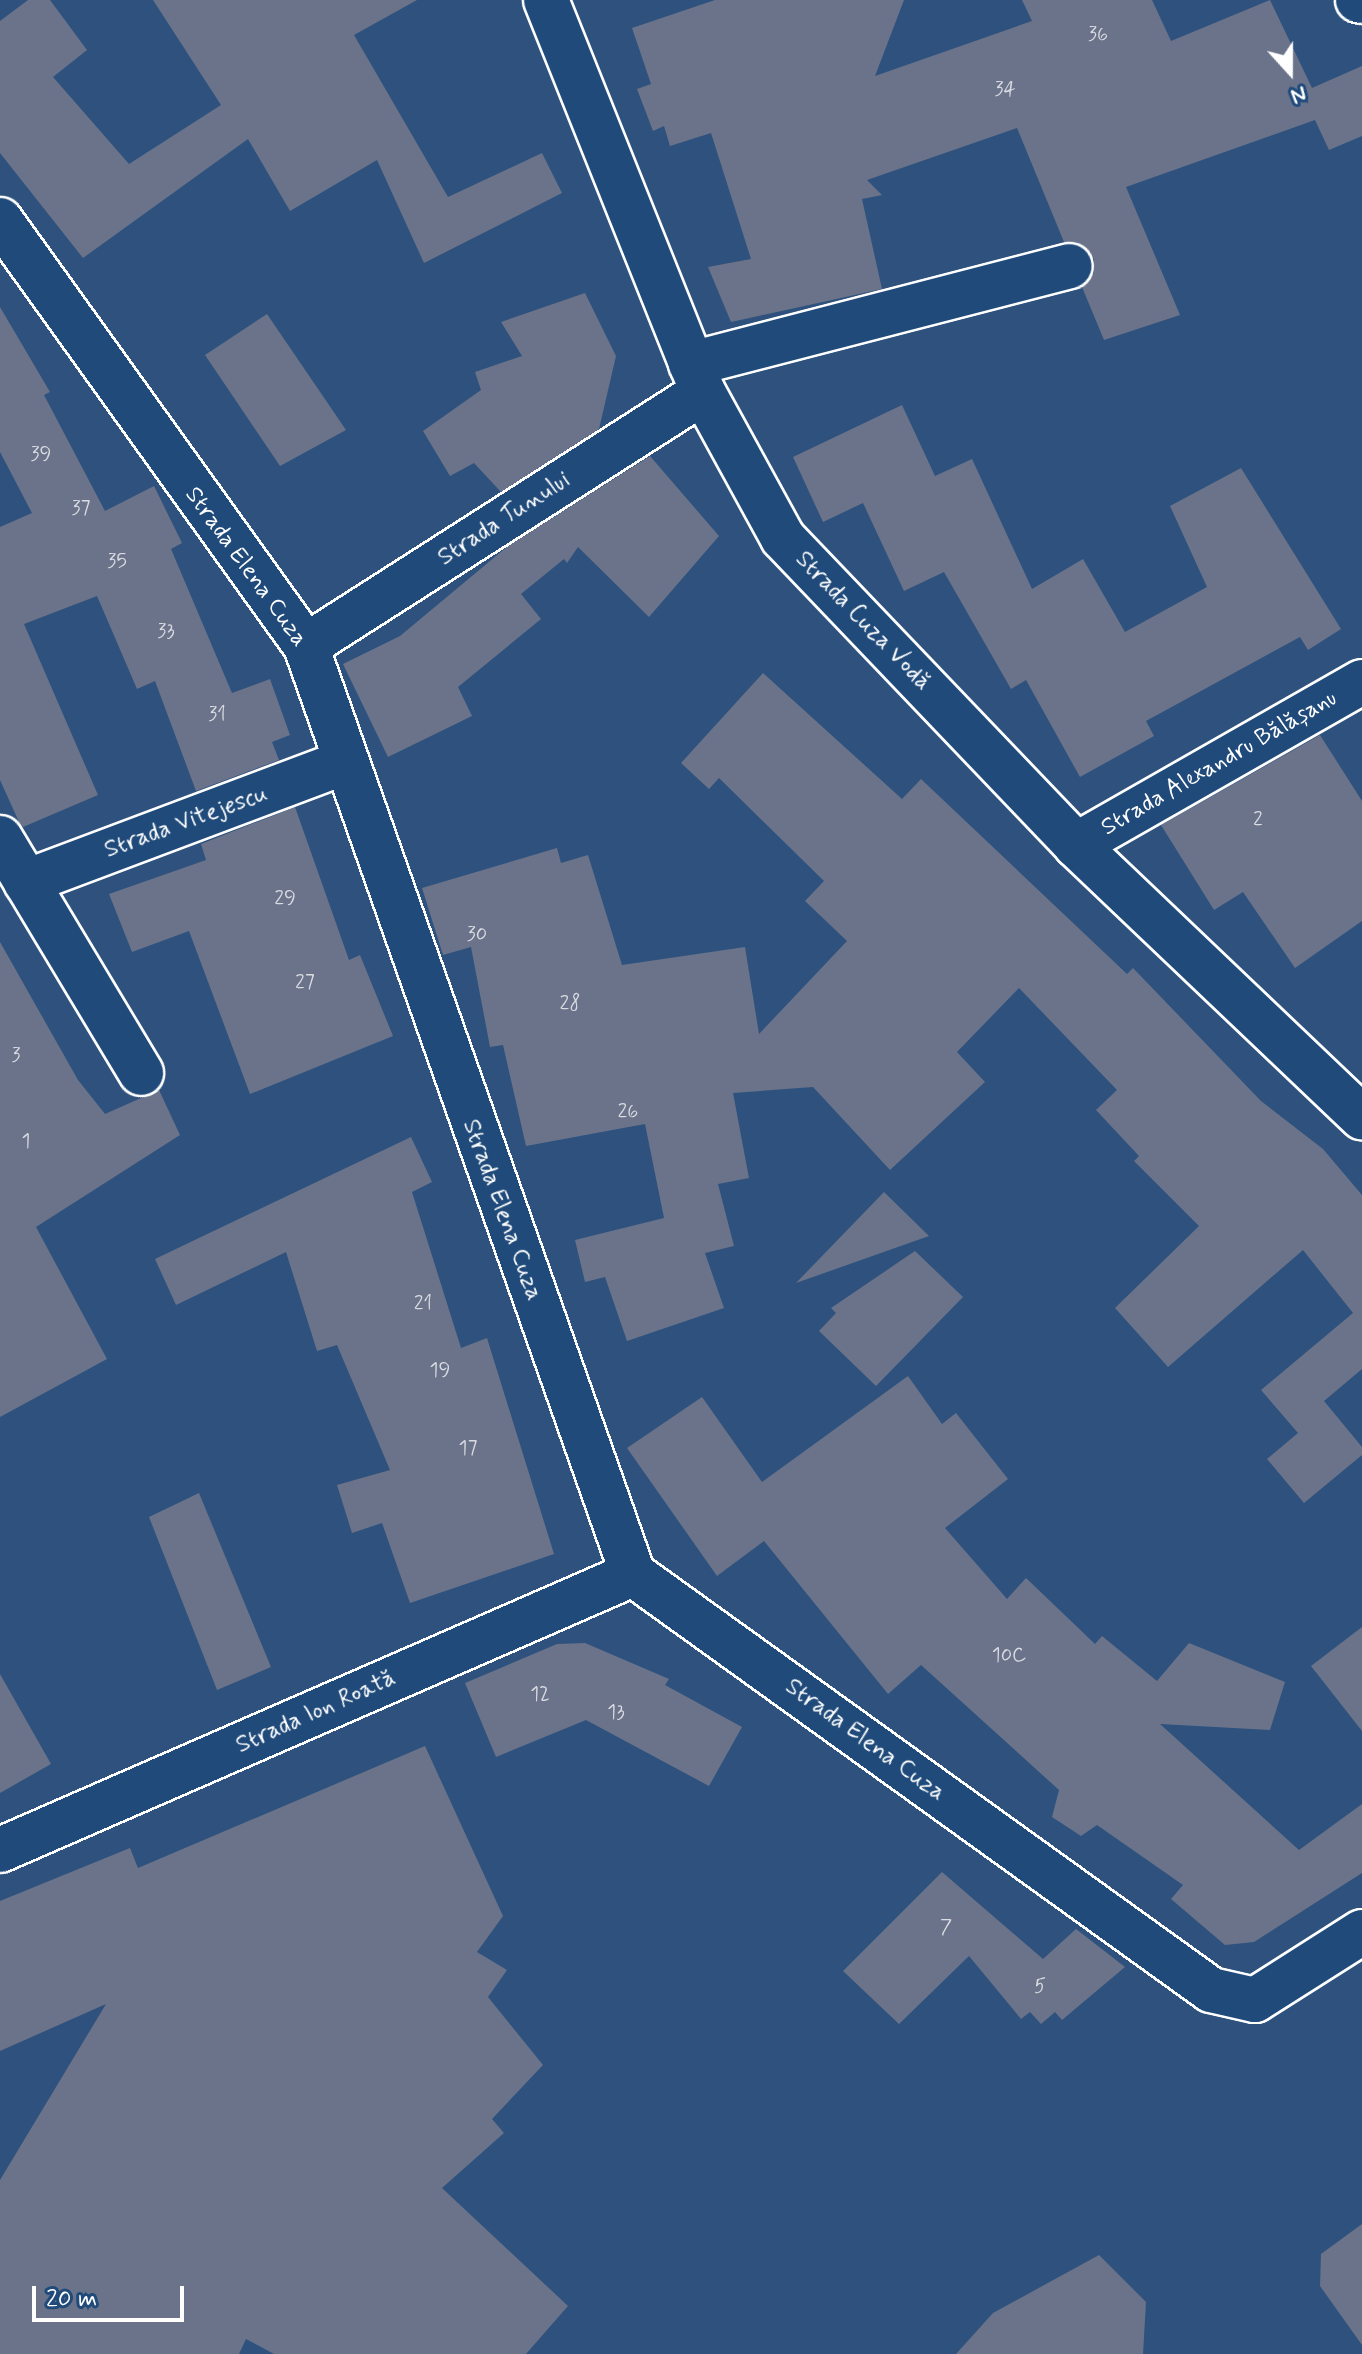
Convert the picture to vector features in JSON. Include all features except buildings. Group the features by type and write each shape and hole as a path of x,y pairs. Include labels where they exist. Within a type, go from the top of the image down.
{"street":[{"name":"Strada Cuza Vodă","path":"546,0 697,378 783,538 1076,845 1362,1117"},
{"name":"Strada Elena Cuza","path":"0,220 306,646 633,1574 1232,1998 1255,2000 1362,1932"},
{"name":"Strada Tunului","path":"306,646 697,378 1070,266"},
{"name":"Strada Alexandru Bălășanu","path":"1076,845 1362,682"},
{"name":"Strada Vitejescu","path":"26,882 345,762"},
{"path":"0,838 141,1073"},
{"name":"Strada Ion Roată","path":"0,1850 633,1574"}]}
